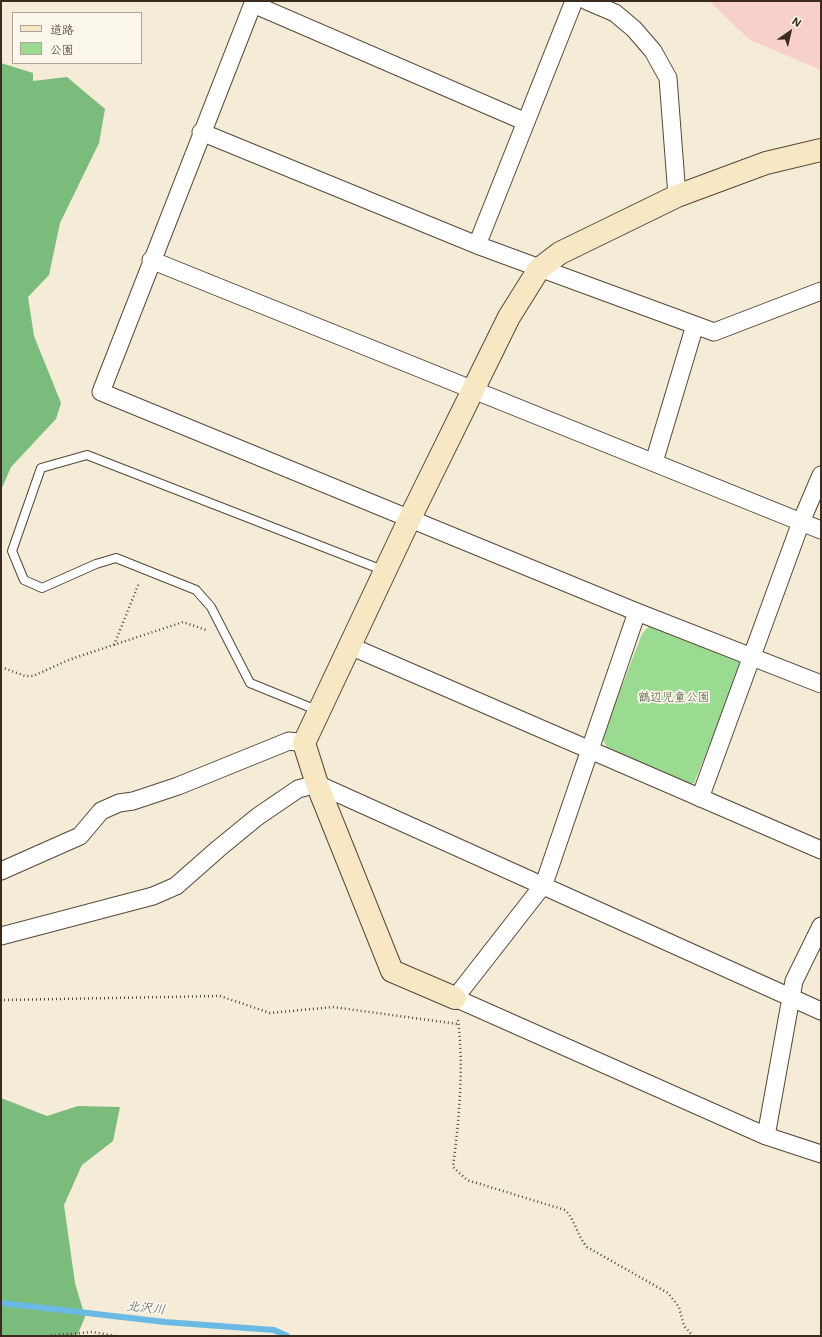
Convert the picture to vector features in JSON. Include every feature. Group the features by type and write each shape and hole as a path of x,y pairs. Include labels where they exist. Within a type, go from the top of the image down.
{"street":[{"path":"477,245 574,1"},
{"path":"587,1 615,13 634,29 653,51 668,78 677,196"},
{"path":"526,122 253,3 201,132 101,392 637,612 821,684"},
{"path":"201,132 477,245 714,332 821,291"},
{"path":"821,150 766,163 677,196 560,253 539,269 509,317 410,518 304,743 317,784 392,971 766,1136 821,1154"},
{"path":"151,260 821,530"},
{"path":"654,462 695,326"},
{"path":"700,798 801,522 821,475"},
{"path":"455,998 544,884 637,612"},
{"path":"350,646 821,850"},
{"path":"1,871 80,836 101,811 119,803 133,801 178,786 289,741 304,743"},
{"path":"1,936 153,896 176,886 257,817 298,789 317,784 544,884 821,1011"},
{"path":"766,1136 789,997 794,980 821,926"}],"lane":[{"path":"319,711 250,683 211,607 196,590 116,558 96,564 42,588 24,580 12,551 41,468 87,455 385,571"}],"path":[{"path":"114,645 144,570"},
{"path":"1,667 25,676 33,676 71,659 183,622 214,632 222,629"},
{"path":"4,1000 220,996 270,1013 333,1007 458,1024"},
{"path":"455,998 461,1046 456,1140 453,1167 467,1180 566,1210 574,1219 580,1239 587,1247 668,1293 679,1307 684,1326 693,1336"},
{"path":"47,1336 92,1332 116,1336"}],"shaded area":[{"path":"709,1 821,1 821,70 750,40"}],"green space":[{"path":"1,63 33,73 33,81 67,77 105,109 99,143 60,223 49,275 28,297 34,336 61,403 56,419 11,467 1,490"},
{"name":"鶴辺児童公園","path":"649,626 738,659 741,668 694,783 687,785 607,747 602,738 642,634"},
{"path":"1,1098 47,1116 78,1106 120,1107 113,1141 82,1165 64,1205 75,1283 85,1317 77,1336 1,1336"}],"waterway":[{"name":"北沢川","path":"1,1303 165,1322 274,1330 287,1336"}]}
